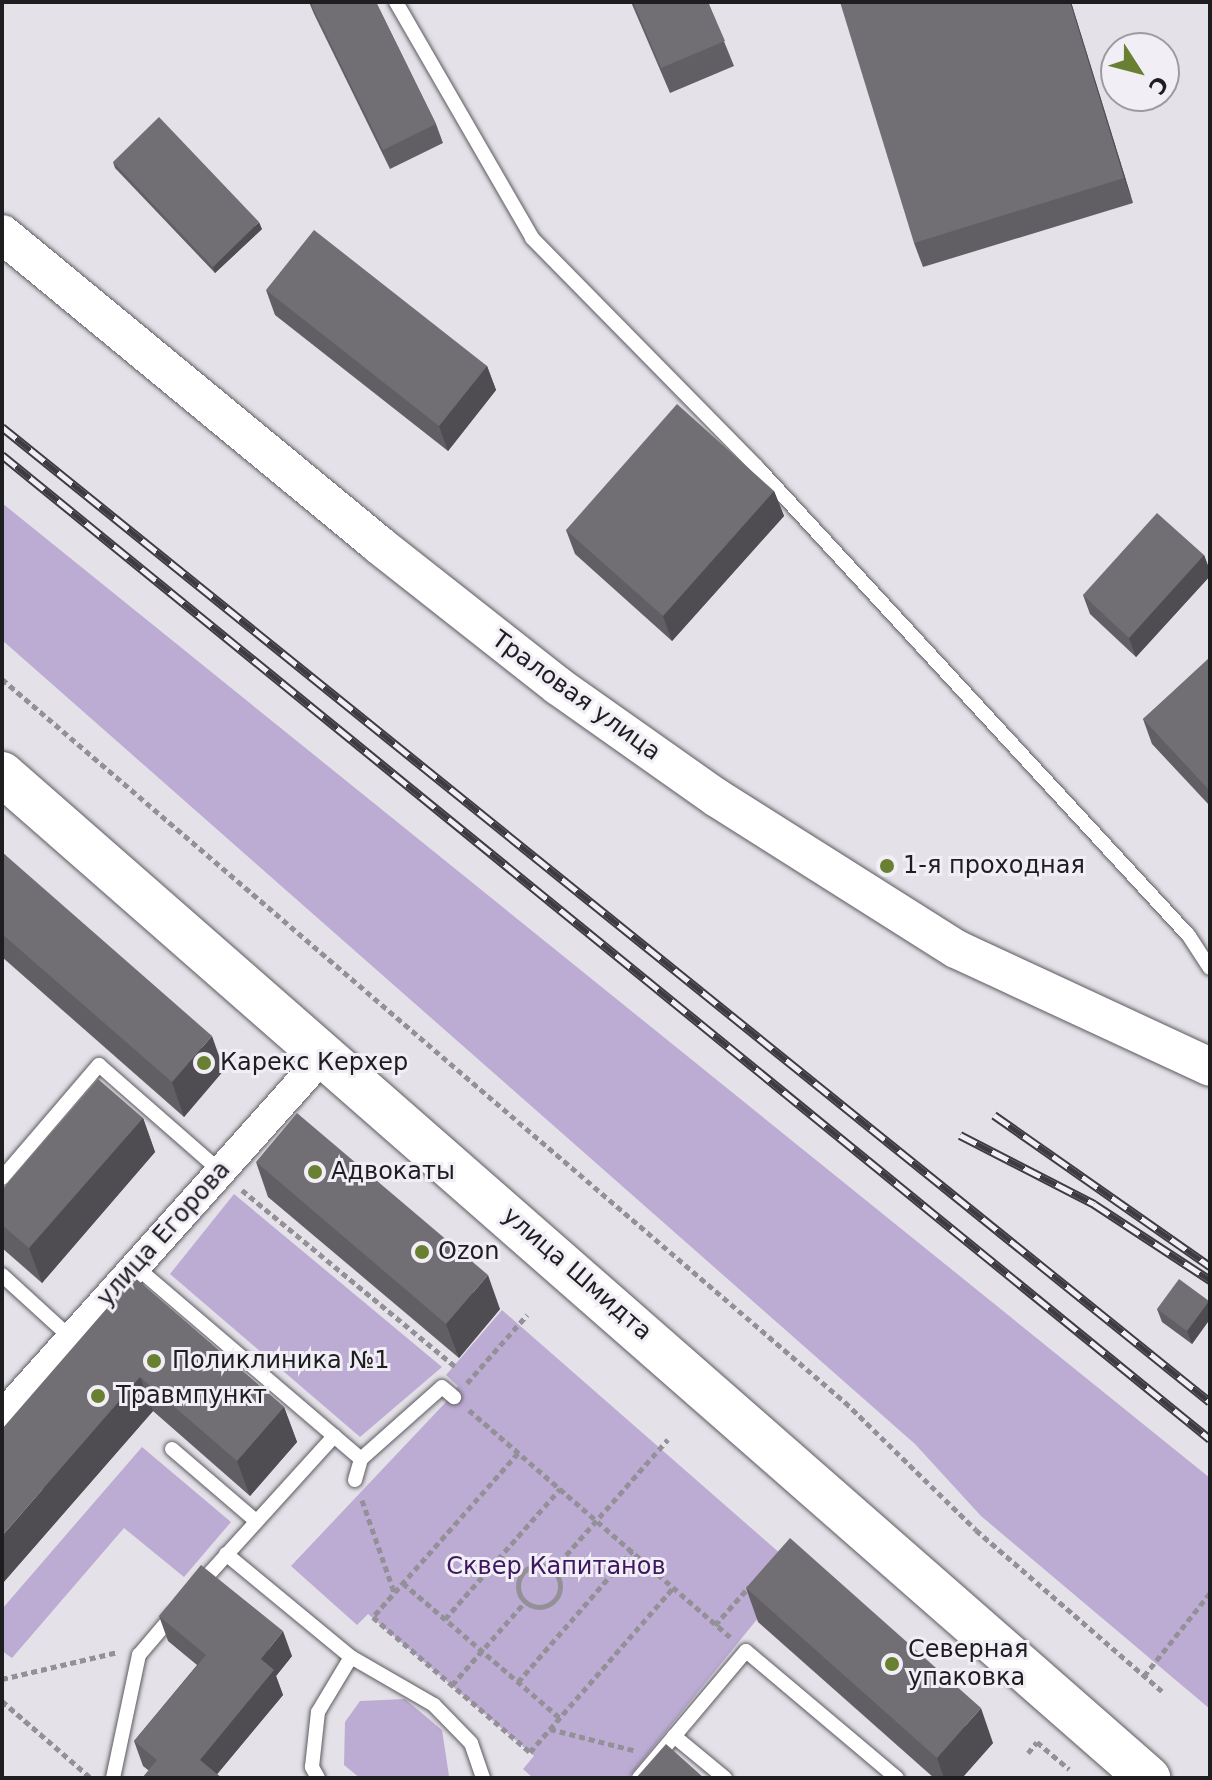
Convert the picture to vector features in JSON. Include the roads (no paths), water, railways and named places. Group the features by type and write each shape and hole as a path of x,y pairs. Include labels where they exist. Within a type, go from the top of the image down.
{"main road":[{"name":"улица Шмидта","path":"2,774 326,1053 1148,1778"}],"street":[{"name":"Траловая улица","path":"2,234 402,563 717,798 956,949 1210,1067"},
{"name":"улица Егорова","path":"2,1416 326,1053"}],"lane":[{"path":"396,2 532,238 757,467 1189,936 1210,968"},
{"path":"2,1178 99,1065 220,1171"},
{"path":"135,1266 361,1459"},
{"path":"2,1275 71,1338"},
{"path":"355,1480 361,1459 442,1387 454,1397"},
{"path":"113,1778 139,1655 334,1436"},
{"path":"172,1449 256,1521"},
{"path":"226,1554 351,1657 434,1705 471,1743 483,1778"},
{"path":"639,1778 746,1651 897,1778"},
{"path":"318,1778 312,1767 318,1712 351,1657"},
{"path":"674,1736 725,1778"}],"railway":[{"path":"2,427 1210,1402"},
{"path":"2,455 1210,1439"},
{"path":"994,1115 1210,1266"},
{"path":"960,1135 1094,1204 1210,1280"}],"place":[{"name":"1-я проходная","path":"887,866"},
{"name":"Карекс Керхер","path":"204,1063"},
{"name":"Адвокаты","path":"315,1172"},
{"name":"Ozon","path":"422,1252"},
{"name":"Поликлиника №1","path":"154,1361"},
{"name":"Травмпункт","path":"98,1396"},
{"name":"Северная упаковка","path":"892,1664"}],"park label":[{"name":"Сквер Капитанов","path":"556,1567"}]}
